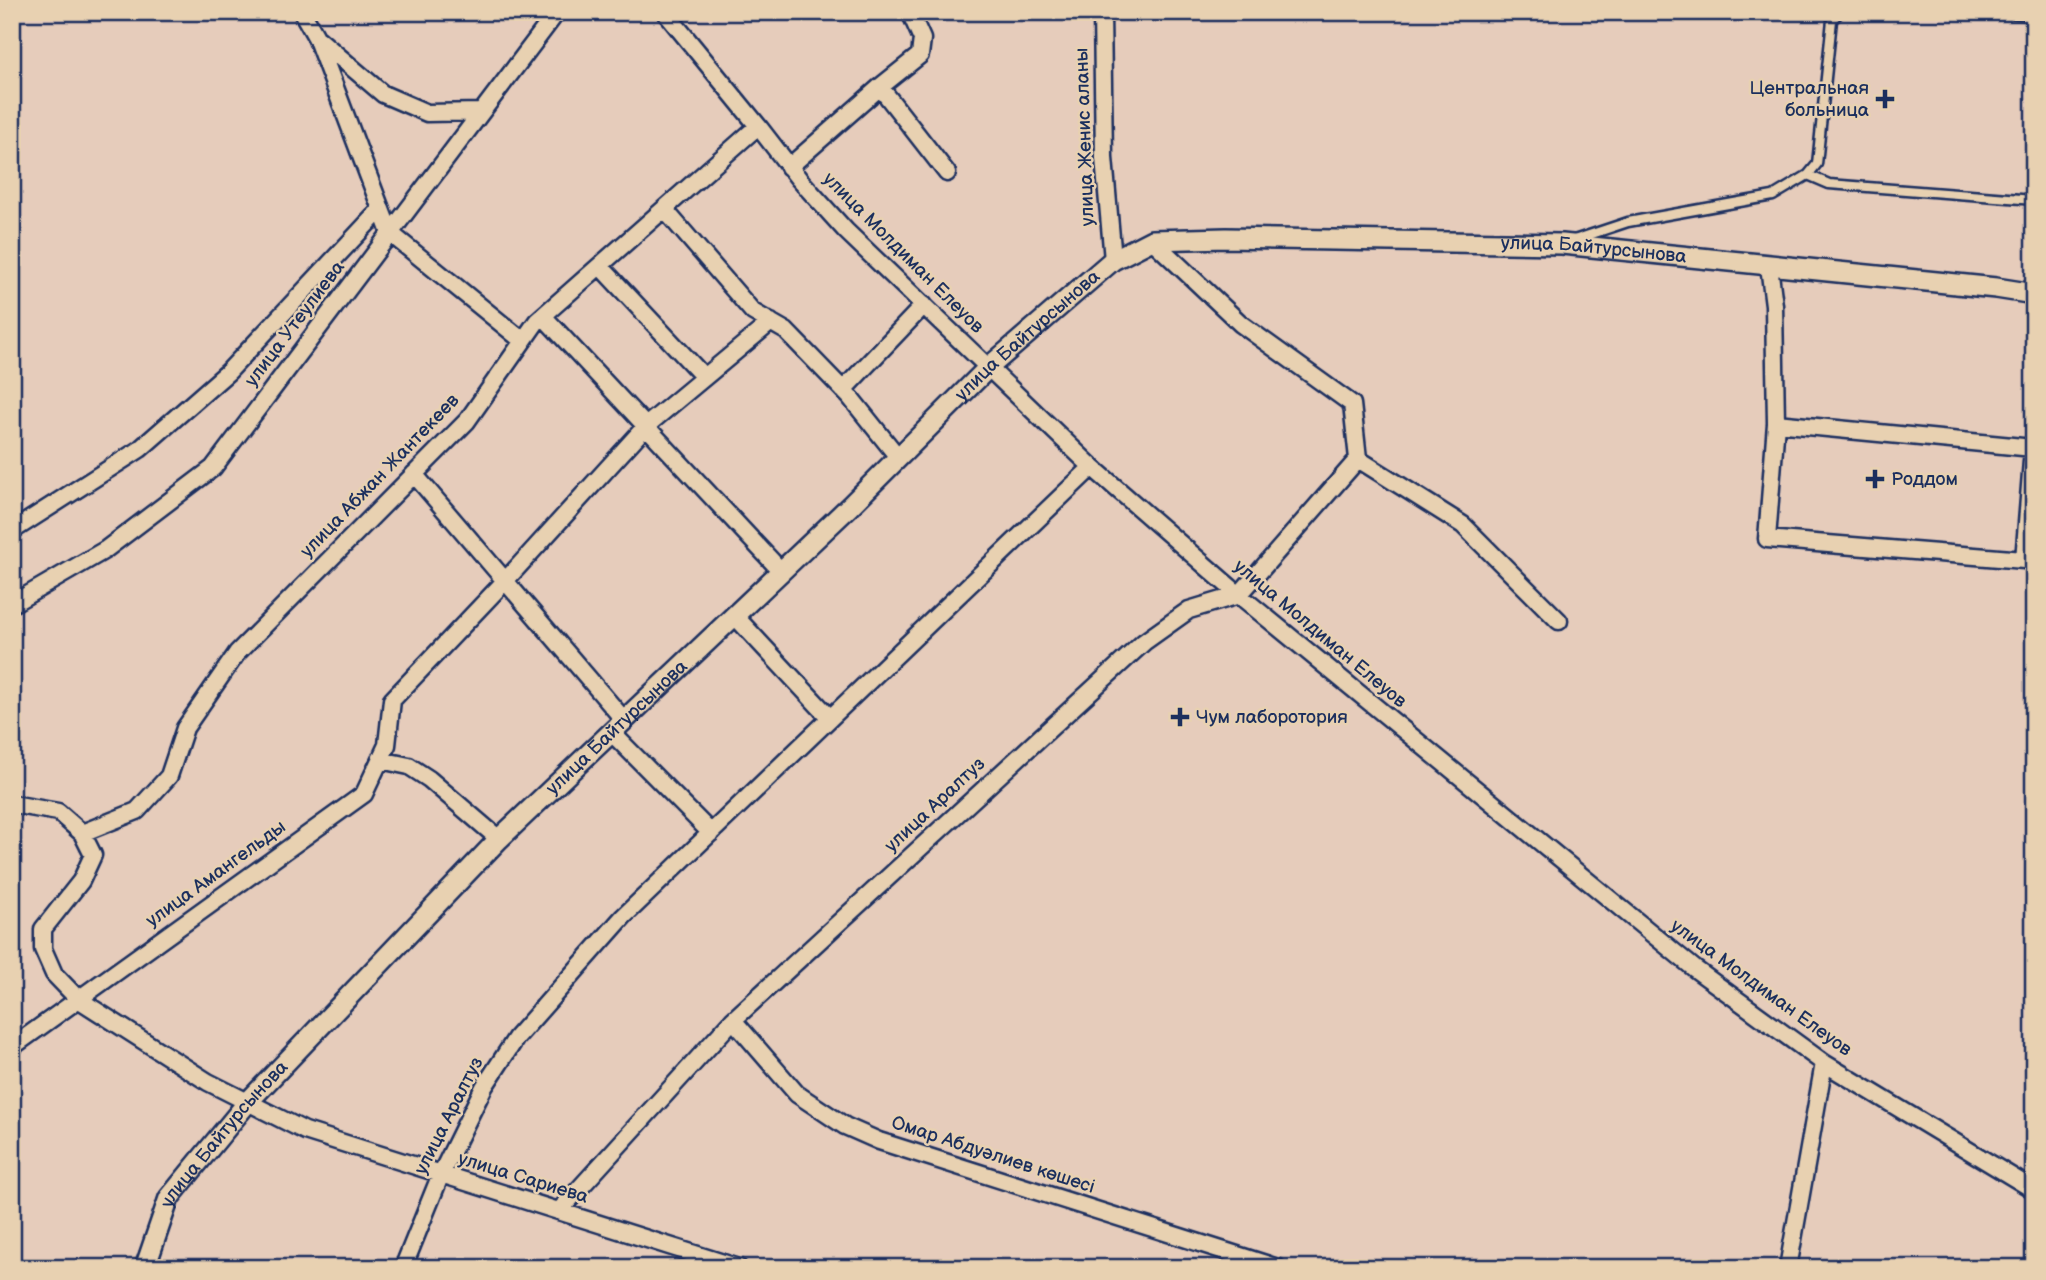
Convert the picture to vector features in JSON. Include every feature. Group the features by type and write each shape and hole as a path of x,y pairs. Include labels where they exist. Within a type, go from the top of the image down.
{"street":[{"path":"302,12 316,37 390,233 523,341"},
{"name":"улица Утеулиева","path":"12,604 105,550 213,468 557,12"},
{"name":"улица Молдиман Елеуов","path":"665,12 789,167 846,231 1092,467 1239,595 1695,969 1824,1063 2034,1190"},
{"path":"789,167 920,55 922,40 910,12"},
{"name":"улица Женис аланы","path":"1102,12 1104,158 1113,260"},
{"path":"316,37 383,94 427,113 481,112"},
{"path":"880,87 947,173"},
{"name":"улица Абжан Жантекеев","path":"82,833 136,810 169,776 186,728 237,653 467,421 542,316 758,126"},
{"path":"664,209 753,312 786,331 843,390 898,457"},
{"path":"12,531 140,449 219,380 380,210"},
{"name":"улица Байтурсынова","path":"145,1268 169,1198 247,1103 499,839 781,571 989,367 1113,260 1152,240 1226,238 1562,244 2034,294"},
{"path":"1152,240 1241,324 1352,404 1358,459 1239,595"},
{"path":"600,266 704,377"},
{"path":"1769,267 1774,305 1776,423 1767,539 2024,560 2033,448 1776,423"},
{"path":"843,390 924,305"},
{"path":"542,316 781,571"},
{"path":"505,581 646,426 771,322"},
{"path":"1358,459 1463,525 1559,621"},
{"name":"улица Аралтуз","path":"404,1268 440,1174 484,1087 516,1038 623,917 1092,467"},
{"path":"414,474 505,581 617,726 711,833"},
{"name":"улица Амангельды","path":"12,1047 364,794 387,745 392,700 505,581"},
{"name":"улица Аралтуз","path":"559,1211 733,1020 1144,642 1189,610 1239,595"},
{"path":"734,615 830,718"},
{"path":"380,760 409,766 429,779 499,839"},
{"path":"12,804 58,813 82,833"},
{"name":"улица Сариева","path":"82,833 93,855 81,881 43,929 43,949 54,974 78,999 208,1082 305,1131 739,1268"},
{"name":"Омар Абдуәлиев көшесі","path":"733,1020 797,1094 845,1126 879,1141 1278,1268"},
{"path":"1787,1268 1824,1063"}],"lane":[{"path":"1562,244 1628,222 1773,196 1808,175 1817,164 1831,16 1840,12"},
{"path":"1997,12 2034,16"},
{"path":"1808,175 1829,184 2034,200"}],"place":[{"name":"Центральная больница","path":"1885,99"},
{"name":"Роддом","path":"1875,479"},
{"name":"Чум лаборотория","path":"1180,717"}]}
